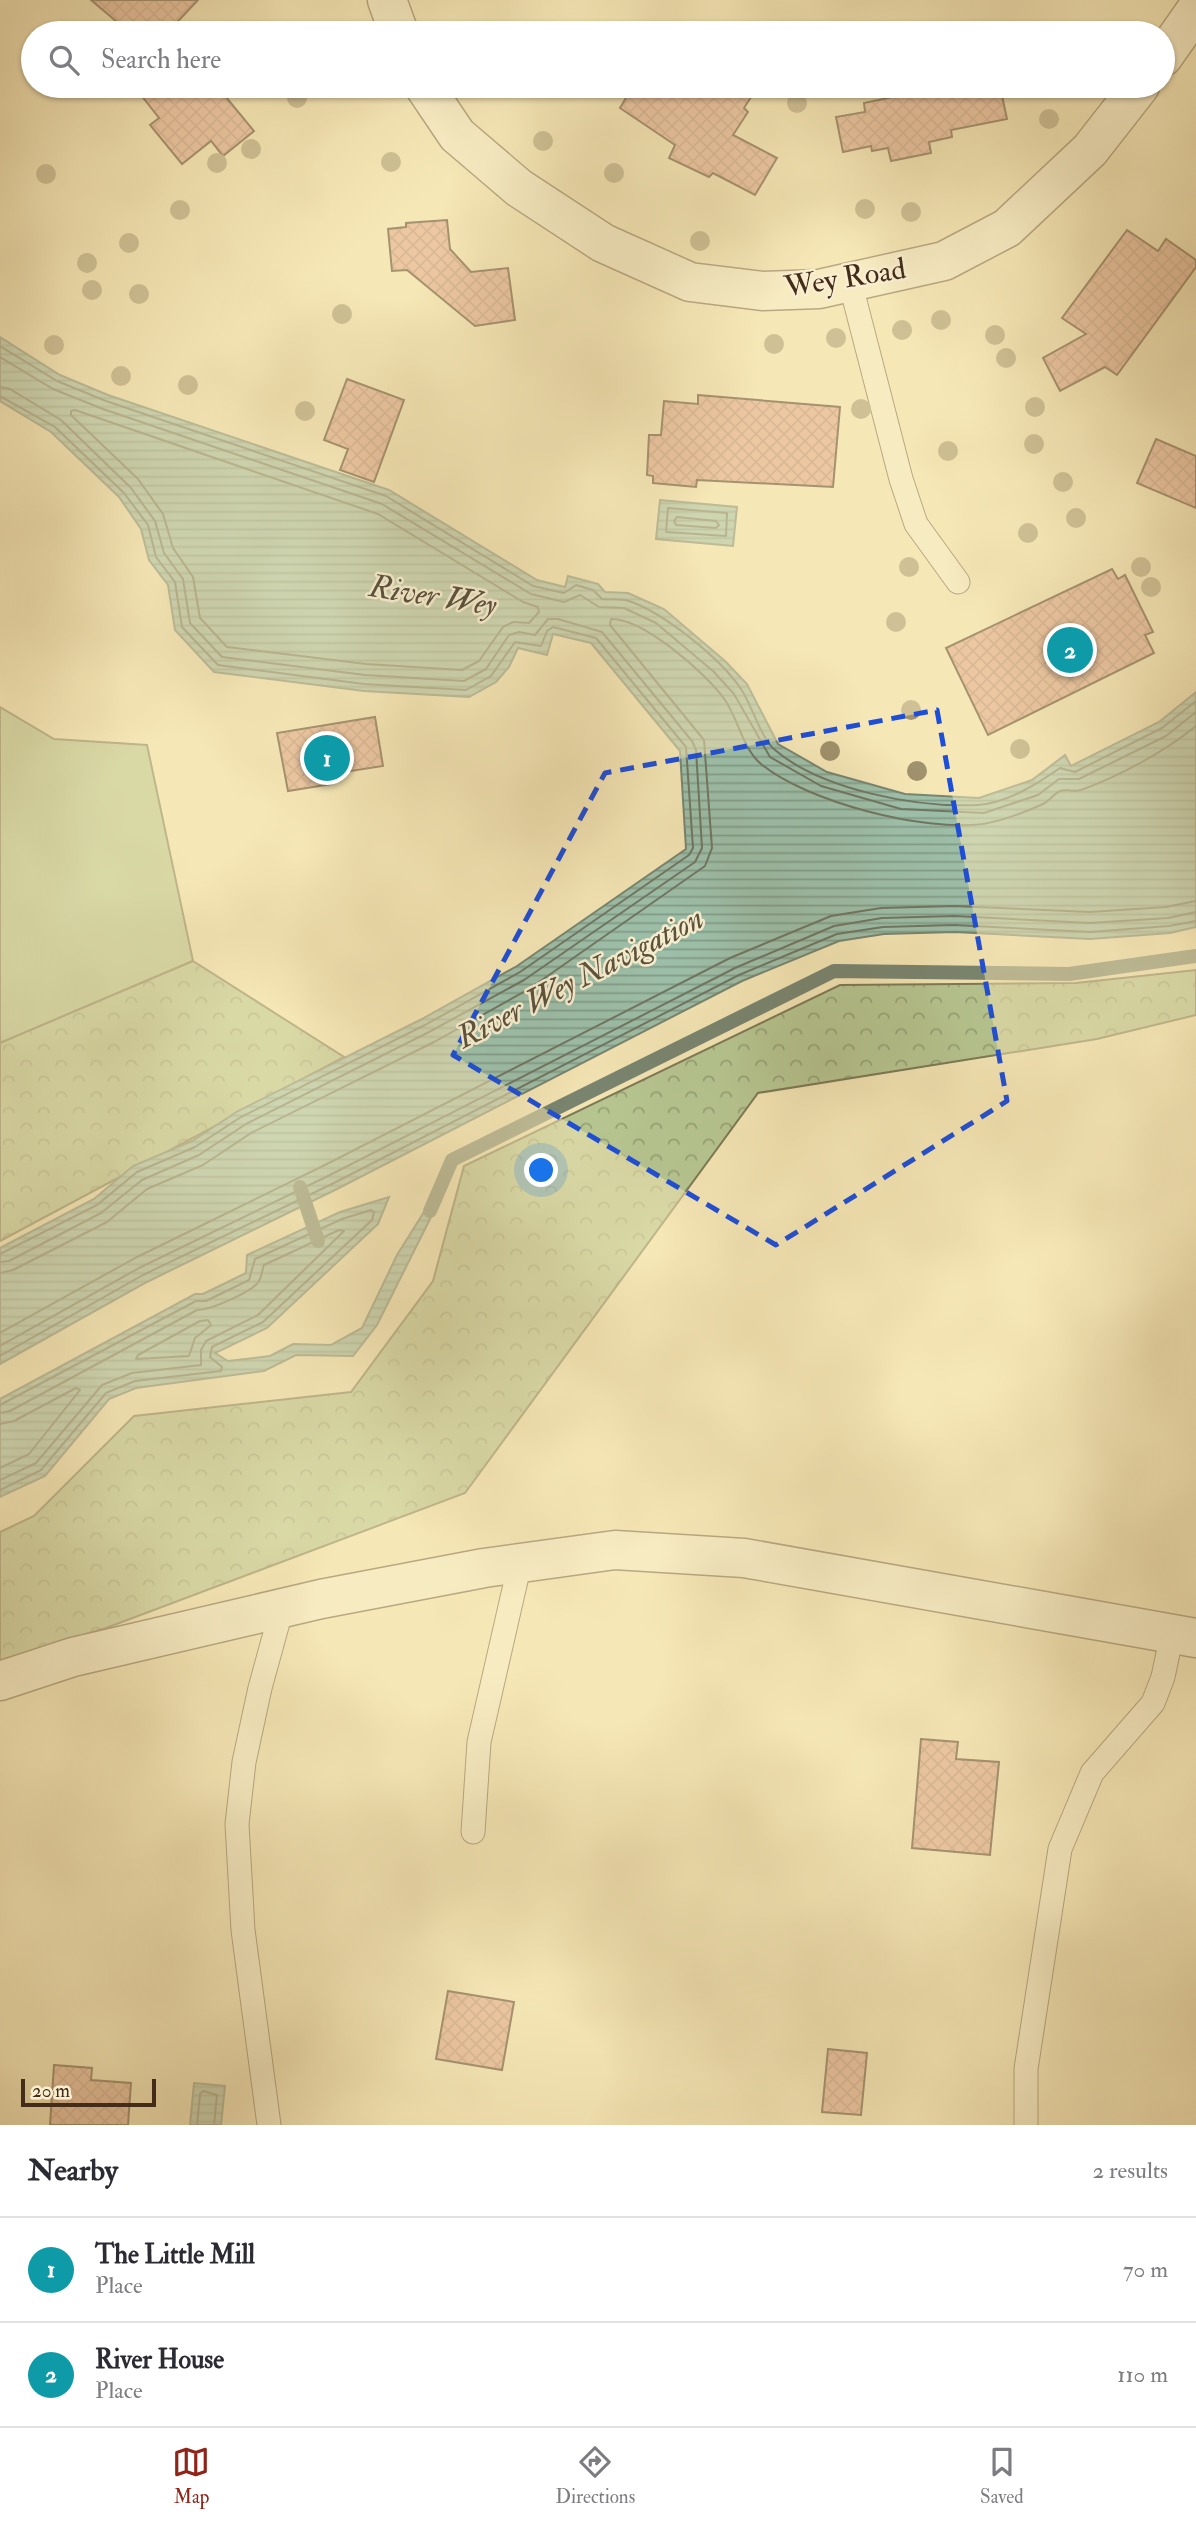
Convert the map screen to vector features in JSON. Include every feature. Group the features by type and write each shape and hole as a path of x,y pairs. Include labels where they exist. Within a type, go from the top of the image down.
{"street":[{"path":"387,0 395,21"},
{"path":"1175,40 1196,10"},
{"name":"Wey Road","path":"432,98 457,135 519,188 603,243 690,282 762,291 819,289 944,261 1007,228 1090,150 1131,98"},
{"path":"0,1681 73,1657 282,1608 520,1563 615,1550 744,1558 1184,1636"}],"lane":[{"path":"850,282 901,479 916,524 958,582"},
{"path":"473,1832 479,1742 520,1563"},
{"path":"269,2125 243,1930 237,1824 244,1762 260,1688 282,1608"},
{"path":"1026,2125 1026,2069 1059,1849 1092,1773 1153,1703 1184,1636"}],"highlighted area":[{"path":"937,710 1007,1101 776,1245 453,1055 605,773"}],"green space":[{"path":"0,707 54,739 147,745 193,961 0,1043"},
{"path":"193,961 344,1057 0,1241 0,1043"},
{"path":"1196,970 1196,1015 1097,1039 758,1093 465,1493 106,1628 0,1660 0,1532 34,1516 134,1416 351,1392 433,1281 464,1166 840,985 1076,983"}],"water":[{"path":"0,337 60,375 108,395 389,490 537,580 565,587 568,576 598,584 605,592 628,593 664,609 725,661 747,684 778,744 827,772 905,794 979,798 1032,780 1065,755 1071,766 1159,722 1196,692 1196,927 1170,933 1090,939 955,932 884,934 839,941 742,981 337,1189 147,1282 0,1364 0,1248 94,1199 133,1166 192,1141 238,1111 422,1019 517,966 686,849 680,751 591,643 553,634 547,655 518,648 509,667 496,682 469,697 364,691 214,672 175,630 168,585 149,560 141,529 119,497 51,432 0,401"},
{"path":"660,500 737,507 733,546 656,539"},
{"path":"389,1197 378,1224 267,1328 215,1353 228,1361 270,1356 293,1344 331,1345 362,1328 397,1255 424,1212 430,1211 431,1217 377,1325 353,1356 296,1355 264,1371 136,1388 109,1399 45,1476 0,1497 0,1399 195,1294 203,1294 246,1273 247,1255 340,1212"},
{"path":"194,2083 225,2086 221,2125 190,2125"}],"building":[{"path":"91,0 198,0 178,21 116,21"},
{"path":"143,98 227,98 254,131 223,156 211,141 182,164 150,125 159,118"},
{"path":"626,98 750,98 744,108 748,112 733,135 777,158 755,195 713,173 709,177 669,158 675,145 620,108"},
{"path":"888,98 1003,98 1007,119 951,130 952,137 929,142 931,153 891,161 888,148 872,151 871,146 843,152 836,117 865,112 864,103"},
{"path":"447,220 450,249 471,272 508,268 515,320 475,326 407,270 392,271 388,229 406,227 406,223"},
{"path":"1127,230 1158,251 1166,239 1196,260 1196,267 1117,375 1105,367 1060,391 1043,358 1086,334 1062,318"},
{"path":"347,379 404,400 374,482 340,470 348,449 324,440"},
{"path":"698,395 840,407 833,487 697,480 696,487 653,483 653,476 647,475 649,435 661,435 664,401 698,404"},
{"path":"1156,439 1196,456 1196,508 1137,483"},
{"path":"1112,569 1118,579 1125,575 1153,632 1145,635 1154,653 988,735 946,648"},
{"path":"375,717 383,766 331,774 332,784 288,791 277,733"},
{"path":"921,1739 958,1742 956,1759 999,1762 990,1855 912,1848"},
{"path":"448,1991 514,2002 502,2070 436,2059"},
{"path":"828,2049 867,2053 861,2115 822,2112"},
{"path":"54,2065 92,2068 91,2080 131,2083 128,2125 50,2125"}],"waterway":[{"path":"430,1211 452,1160 834,971 1069,974 1196,956"},
{"path":"300,1187 318,1241"}],"place":[{"name":"River House","path":"1070,650"},
{"name":"The Little Mill","path":"327,758"}],"water label":[{"name":"River Wey","path":"433,596"},
{"name":"River Wey Navigation","path":"580,978"}]}
